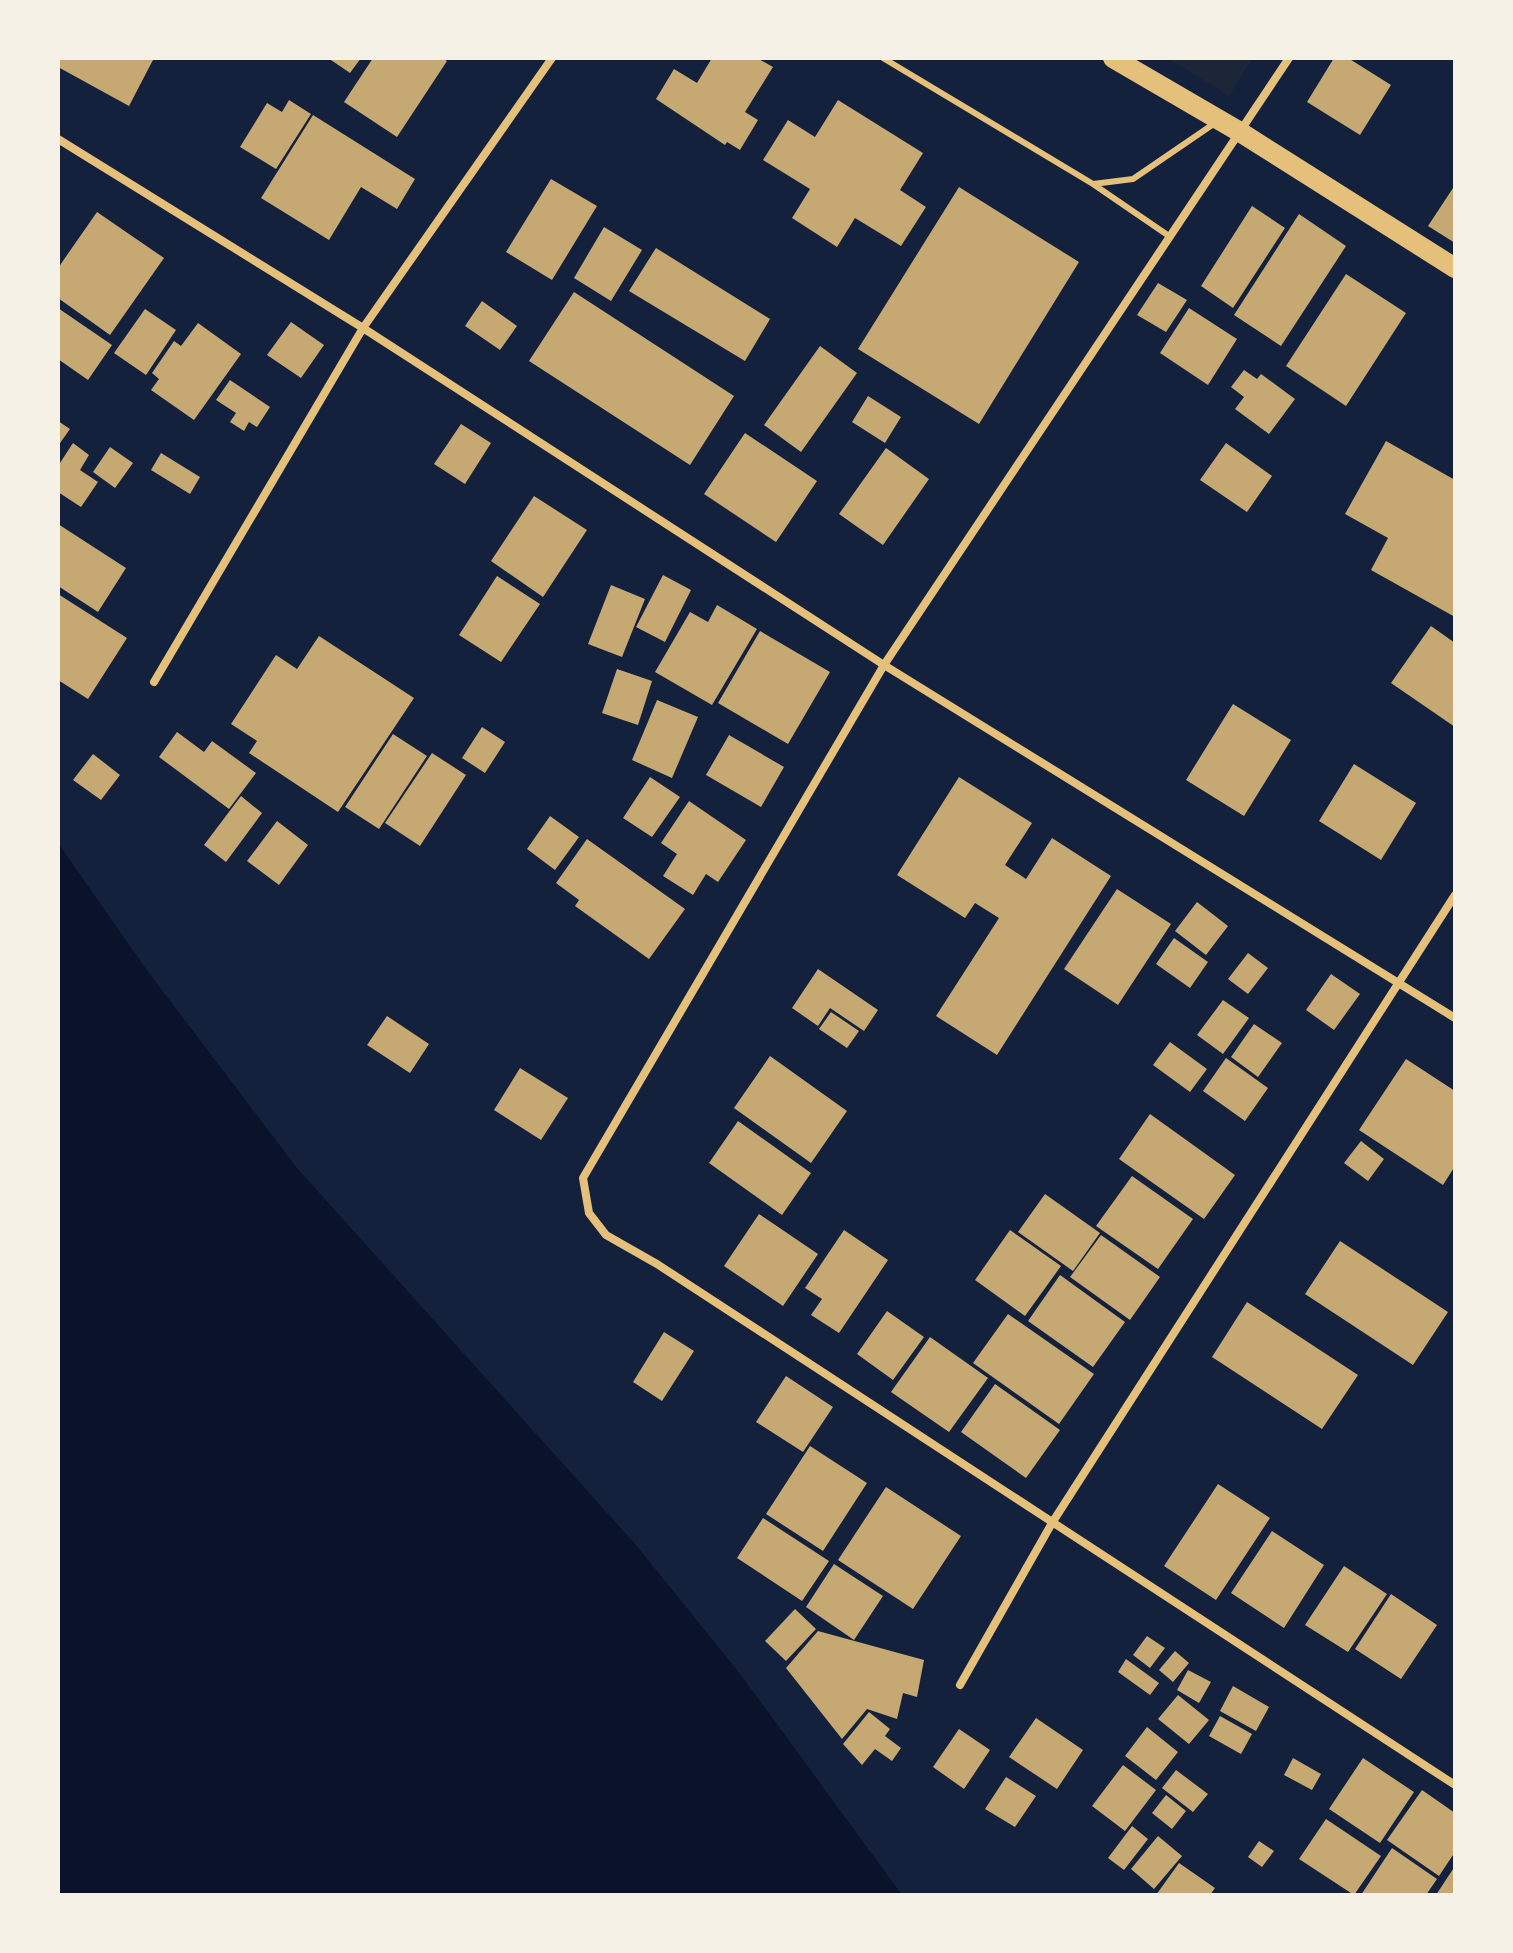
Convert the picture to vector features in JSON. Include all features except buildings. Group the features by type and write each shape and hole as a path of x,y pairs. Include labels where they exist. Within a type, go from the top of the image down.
{"main road":[{"path":"1113,58 1240,132 1455,268"}],"street":[{"path":"154,682 363,328 552,58"},
{"path":"1289,58 884,665 583,1178 589,1213 606,1235 657,1264 1455,1785"},
{"path":"58,139 363,328 884,665 1455,1018"},
{"path":"960,1685 1052,1523 1455,895"}],"lane":[{"path":"883,58 1093,184 1169,236"},
{"path":"1093,184 1133,179 1218,121"}],"shaded area":[{"path":"1168,58 1252,58 1229,96"},
{"path":"58,843 146,969 297,1168 636,1545 741,1675 902,1895 58,1895"}]}
